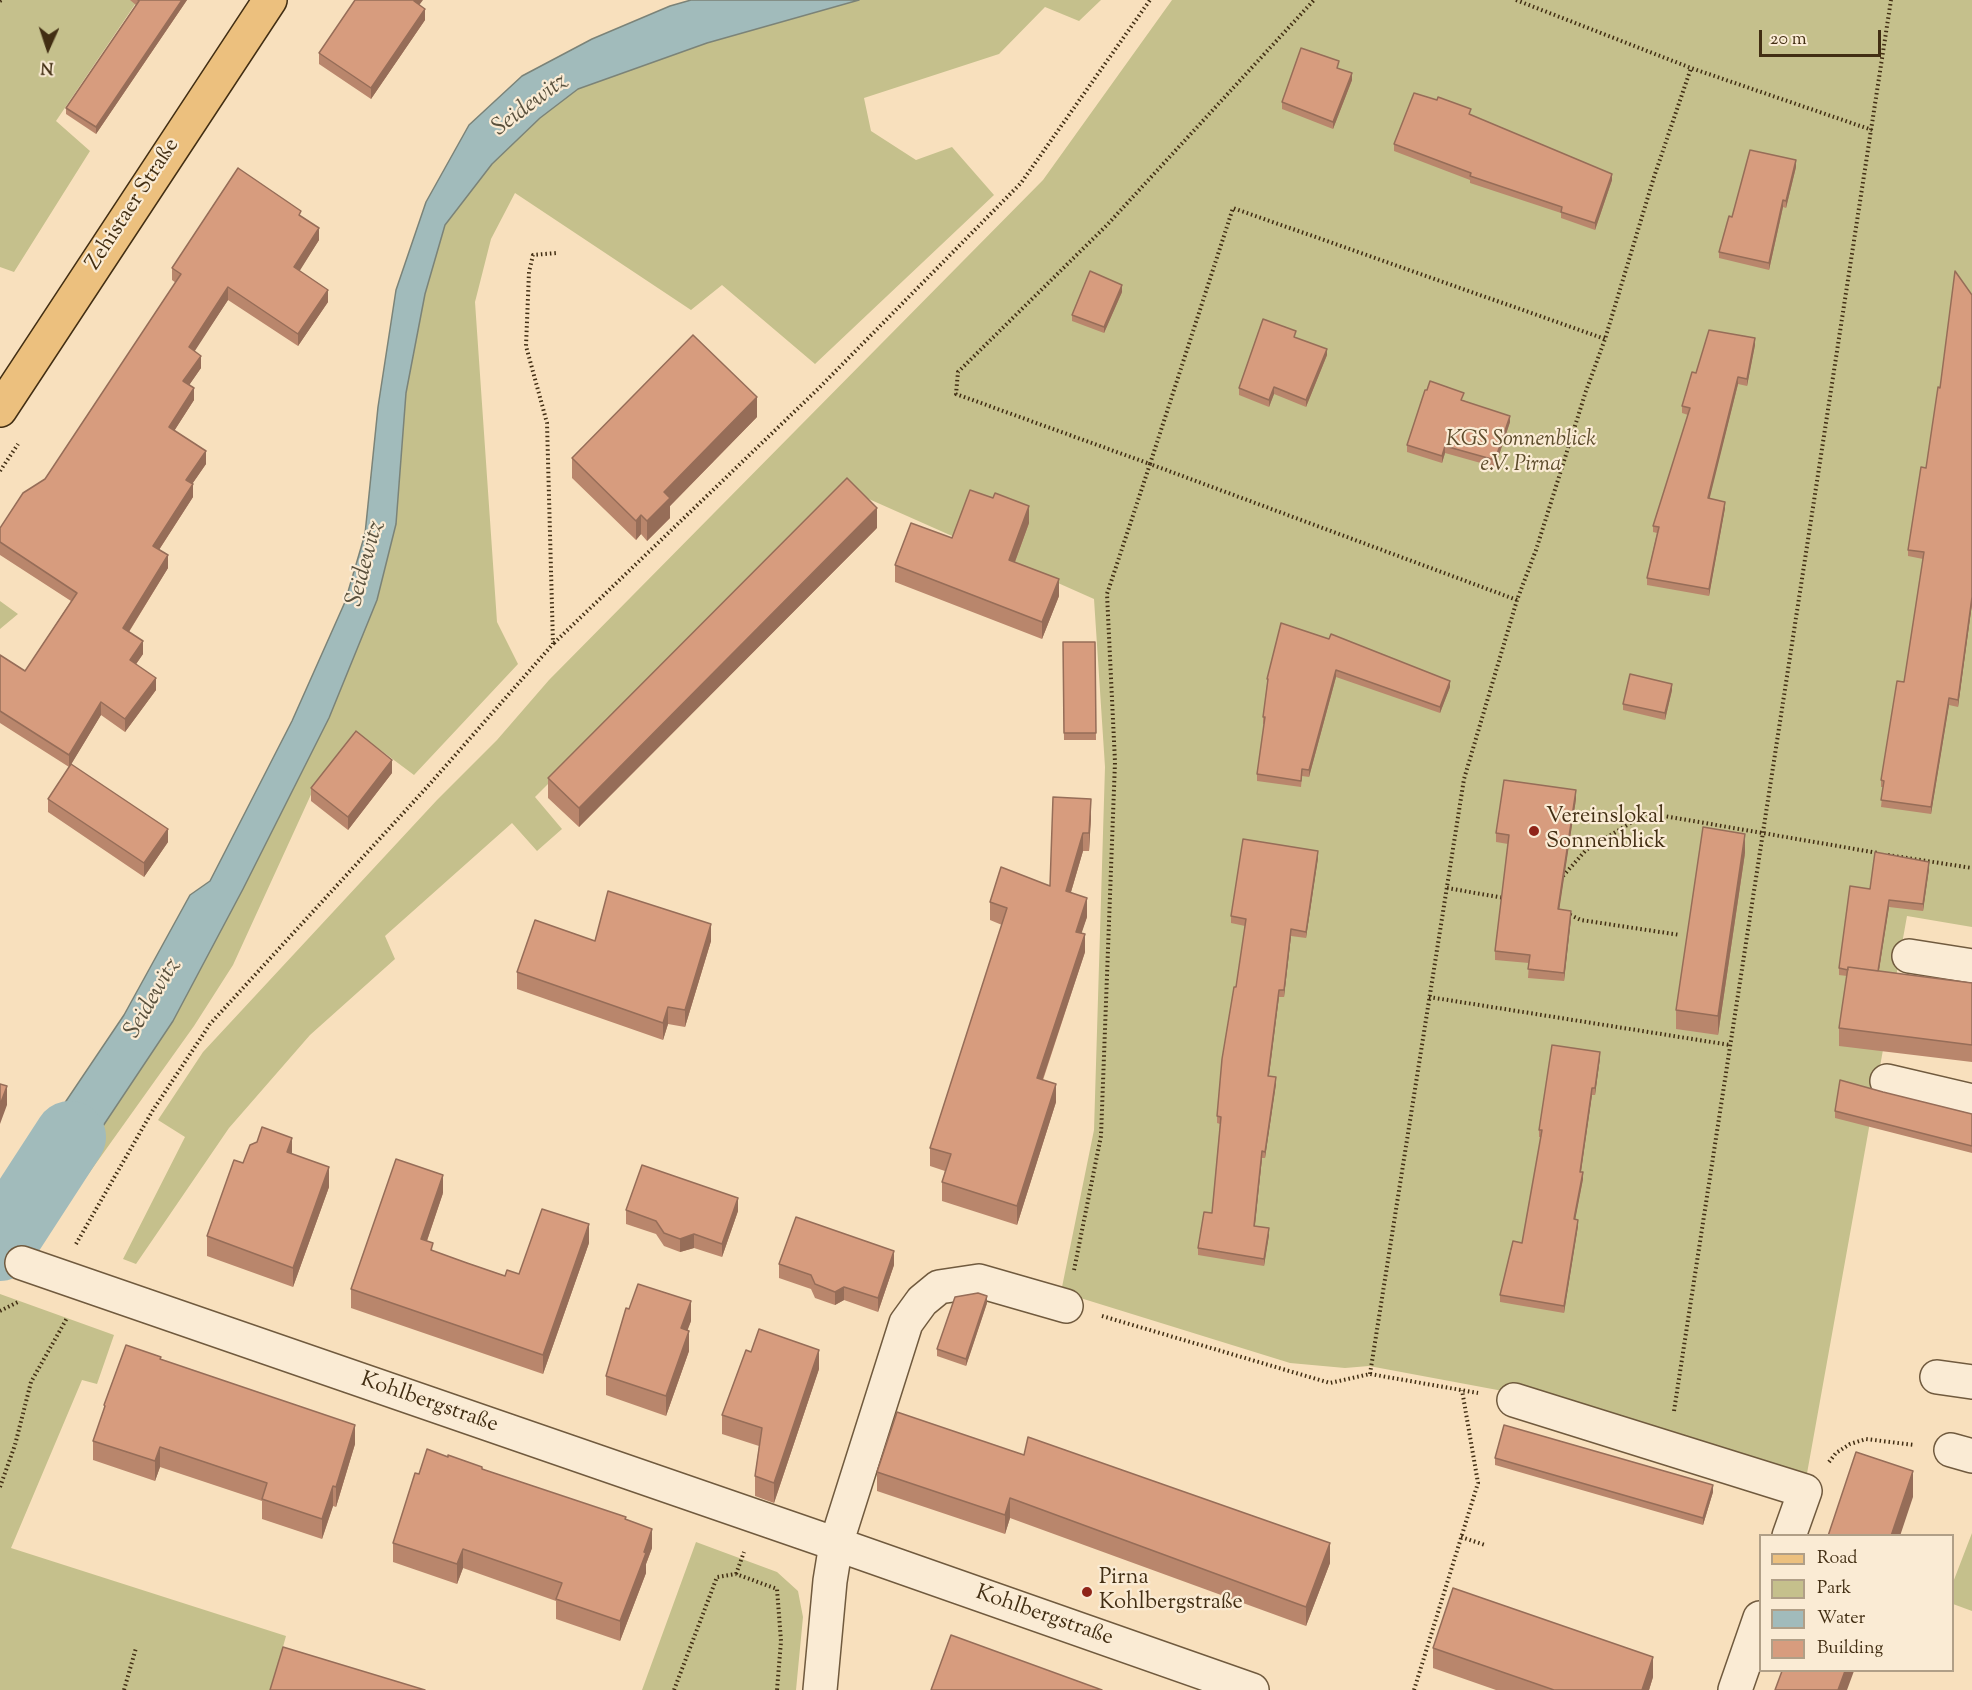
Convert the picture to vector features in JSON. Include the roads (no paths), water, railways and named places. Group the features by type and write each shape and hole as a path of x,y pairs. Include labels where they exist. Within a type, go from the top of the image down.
{"main road":[{"name":"Zehistaer Straße","path":"0,410 270,0"}],"street":[{"path":"1909,956 1972,966"},
{"path":"1887,1081 1972,1101"},
{"name":"Kohlbergstraße","path":"22,1263 1252,1690"},
{"path":"820,1690 830,1581 836,1544 906,1323 922,1301 939,1287 979,1281 1066,1306"},
{"path":"1937,1377 1972,1382"},
{"path":"1514,1400 1805,1491 1790,1534"},
{"path":"1735,1690 1759,1624"}],"water":[{"path":"691,0 859,0 707,43 578,89 540,118 492,164 445,225 425,294 406,393 396,524 377,600 329,718 243,889 173,1021 35,1228 0,1215 0,1199 124,1015 190,895 210,881 292,721 345,602 365,534 378,407 396,290 426,202 469,125 522,76 592,39 670,6"}],"waterway":[{"name":"Seidewitz","path":"0,1245 70,1137"}],"place":[{"name":"Vereinslokal Sonnenblick","path":"1534,831"},
{"name":"Pirna Kohlbergstraße","path":"1087,1592"}],"park label":[{"name":"KGS Sonnenblick e.V. Pirna","path":"1521,454"}]}
